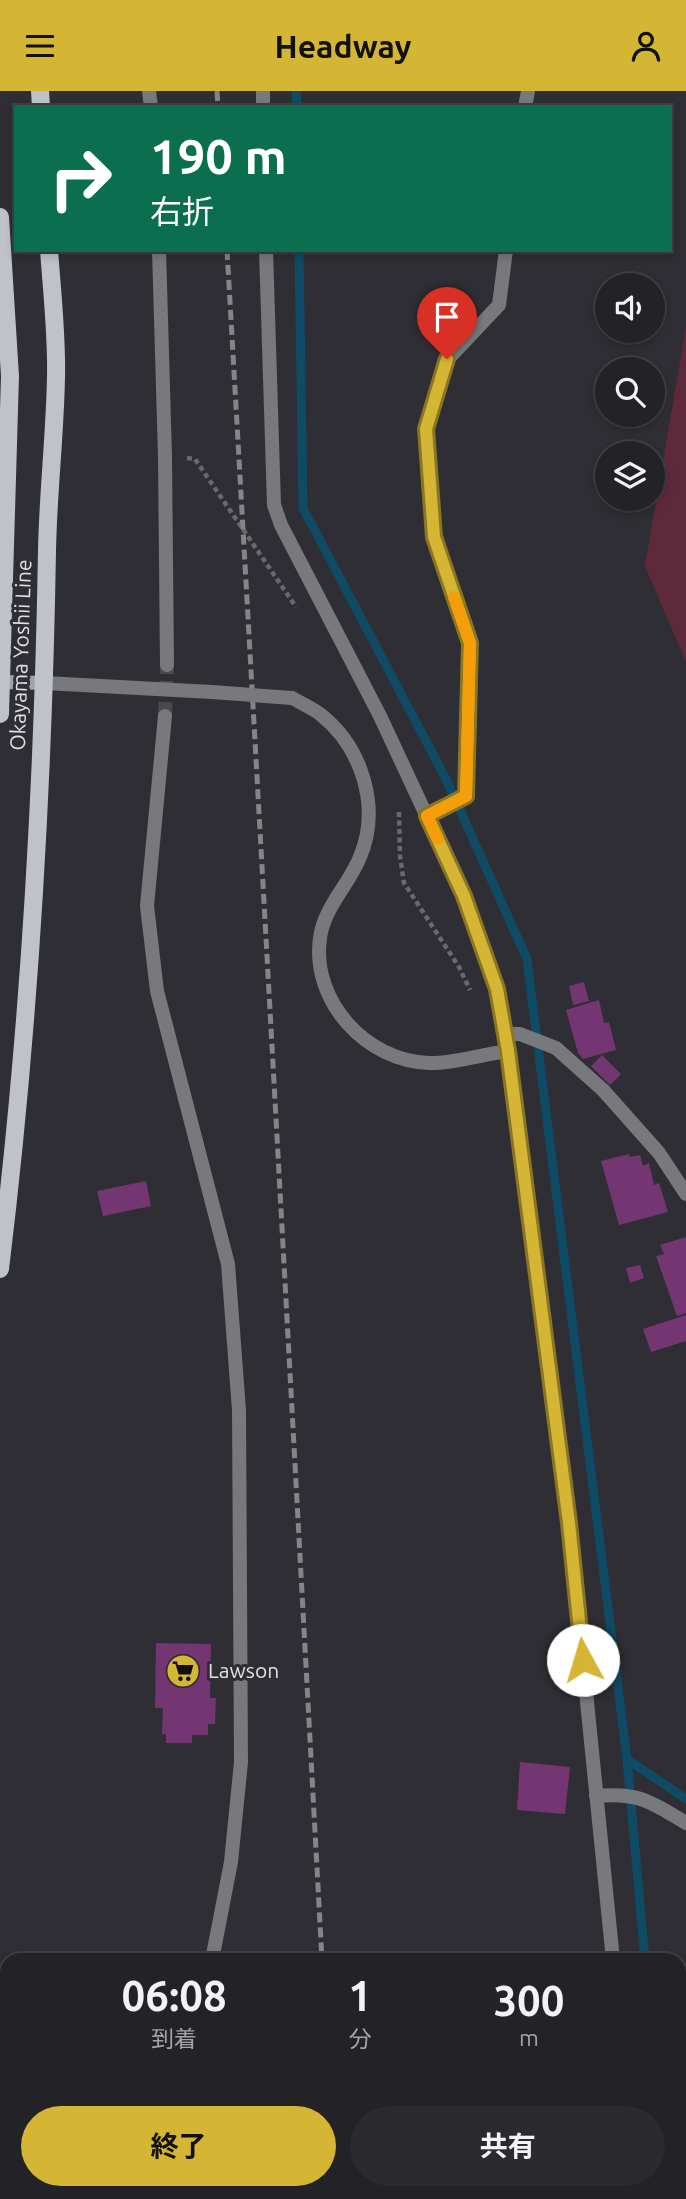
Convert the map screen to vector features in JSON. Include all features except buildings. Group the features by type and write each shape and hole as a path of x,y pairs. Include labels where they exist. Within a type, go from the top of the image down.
{"main road":[{"name":"Okayama Yoshii Line","path":"0,217 10,376 0,714"},
{"name":"Okayama Yoshii Line","path":"0,1269 18,1112 45,683 47,547 56,376 49,252"},
{"path":"1,682 45,683"}],"street":[{"path":"159,252 167,665"},
{"path":"266,252 274,505 281,525 380,716 464,896 497,989 508,1051 569,1523 612,1953"},
{"path":"427,816 466,796 470,643 434,537 426,429 447,359 499,305 506,252"},
{"path":"45,683 292,698 320,713 346,740 364,773 368,806 364,846 360,858 325,918 319,939 327,992 339,1016 381,1051 402,1058 429,1063 508,1051"},
{"path":"164,716 149,918 157,991 228,1264 239,1410 241,1762 231,1862 213,1953"},
{"path":"505,1034 520,1034 556,1048 613,1101 659,1153 686,1193"},
{"path":"597,1796 617,1794 645,1799 686,1823"}],"shaded area":[{"path":"686,327 686,662 645,566 654,511 665,511 665,449"}],"waterway":[{"path":"296,91 297,105"},
{"path":"299,252 303,508 446,779 527,959 627,1759 644,1953"},
{"path":"627,1759 686,1799"}],"tunnel":[{"path":"165,716 167,665"}],"railway":[{"path":"217,91 218,105"},
{"path":"227,252 322,1953"}],"slow traffic":[{"path":"438,839 427,816 466,796 470,643 454,597"}],"place":[{"name":"Lawson","path":"183,1671"}],"route":[{"path":"447,359 426,429 434,537 470,643 466,796 427,816 464,896 497,989 508,1051 569,1523 583,1660"}]}
